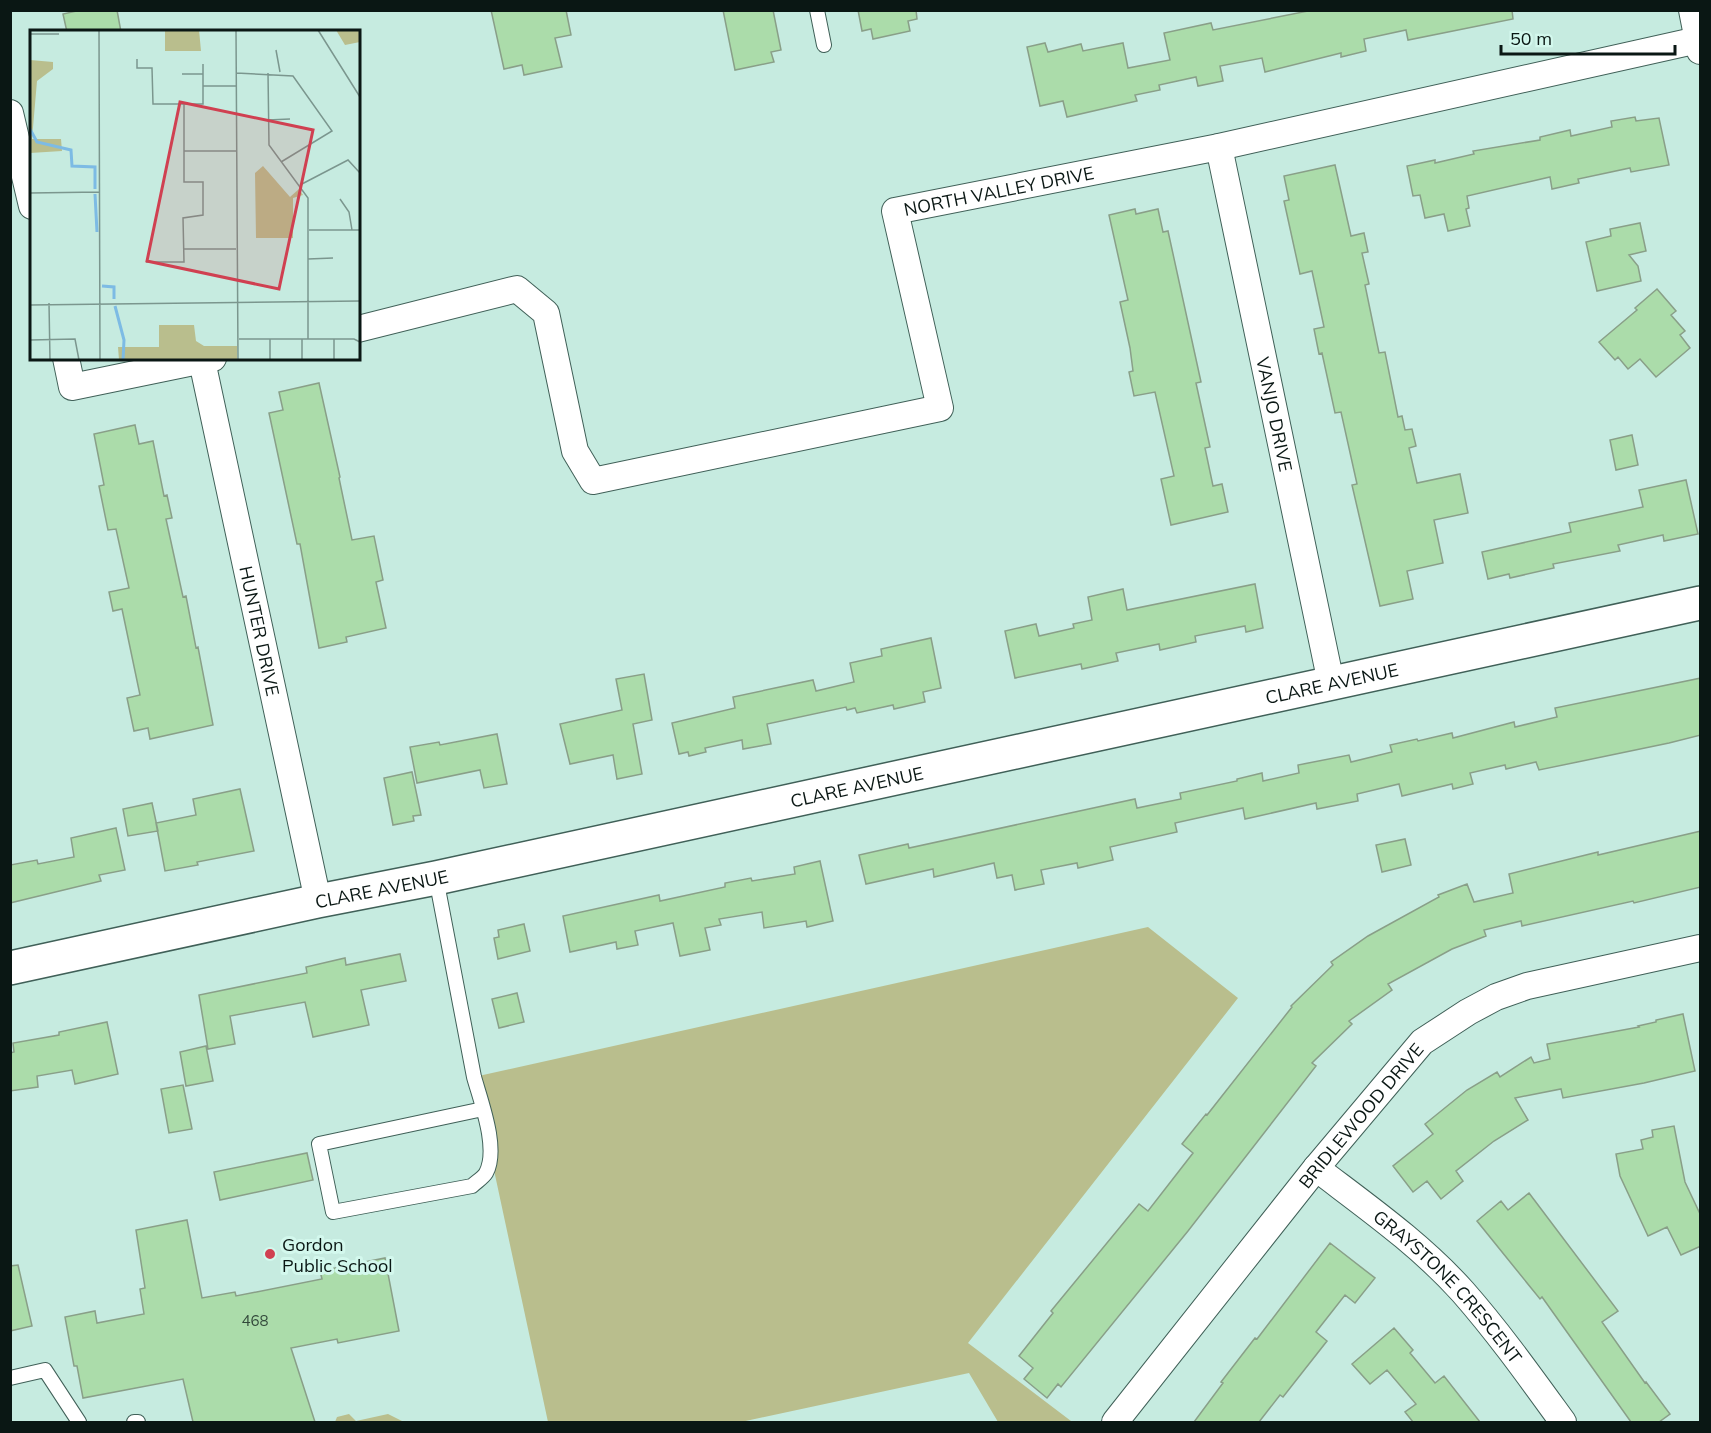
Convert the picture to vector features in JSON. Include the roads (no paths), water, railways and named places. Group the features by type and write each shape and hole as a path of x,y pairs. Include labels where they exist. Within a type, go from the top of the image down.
{"street":[{"path":"1692,10 1699,45"},
{"name":"NORTH VALLEY DRIVE","path":"360,328 517,289 546,313 575,451 593,481 940,408 895,211 1220,147 1699,45"},
{"path":"10,113 30,198"},
{"name":"VANJO DRIVE","path":"1220,147 1331,682"},
{"path":"66,360 72,387 208,360"},
{"name":"HUNTER DRIVE","path":"208,360 318,900"},
{"name":"CLARE AVENUE","path":"10,968 318,900 436,878 1701,603"},
{"name":"BRIDLEWOOD DRIVE","path":"1116,1422 1317,1168 1422,1042 1468,1011 1527,986 1701,948"},
{"name":"GRAYSTONE CRESCENT","path":"1317,1168 1415,1245 1462,1291 1505,1342 1563,1422"}],"lane":[{"path":"817,10 824,45"},
{"path":"436,878 474,1077 483,1109 492,1150 485,1174 472,1186 333,1212 319,1144 483,1109"},
{"path":"10,1378 45,1370 79,1422"}],"place":[{"name":"Gordon Public School","path":"270,1254"}]}
